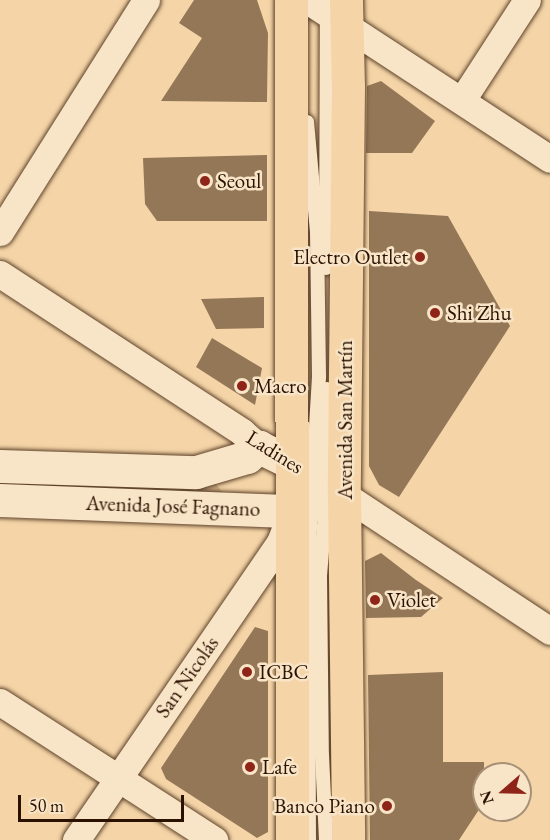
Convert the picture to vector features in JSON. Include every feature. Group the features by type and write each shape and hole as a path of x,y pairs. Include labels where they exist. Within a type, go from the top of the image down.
{"main road":[{"name":"Avenida San Martín","path":"292,840 315,491 318,6"},
{"name":"Avenida San Martín","path":"318,6 315,491 348,840"}],"street":[{"path":"0,232 146,0"},
{"path":"462,100 528,0"},
{"path":"318,6 550,159"},
{"name":"Ladines","path":"0,274 242,432 315,491 550,631"},
{"name":"Avenida José Fagnano","path":"0,466 196,472 247,457 259,447"},
{"name":"Avenida José Fagnano","path":"0,500 315,491"},
{"name":"San Nicolás","path":"76,840 116,778 315,491"},
{"path":"0,702 214,840"}],"lane":[{"path":"307,105 317,232 319,377 315,491 308,576 309,840"},
{"path":"315,491 320,576 322,755 326,840"}],"shaded area":[{"path":"0,478 213,481 226,496 0,490"}],"building":[{"path":"194,0 257,0 268,33 267,102 161,101 202,38 179,23"},
{"path":"381,81 435,121 412,153 366,153 367,86"},
{"name":"Seoul","path":"267,155 267,221 157,221 145,204 143,158"},
{"path":"369,211 448,216 510,326 399,497 379,485 369,466"},
{"path":"264,297 264,328 216,329 201,299"},
{"name":"Macro","path":"212,338 262,368 255,405 196,367"},
{"path":"381,553 443,598 421,617 366,618 365,561"},
{"path":"255,627 268,631 268,832 257,838 166,779 161,768"},
{"path":"443,672 443,762 472,762 472,820 459,840 370,840 368,675"}],"place":[{"name":"Seoul","path":"205,181"},
{"name":"Electro Outlet","path":"420,257"},
{"name":"Shi Zhu","path":"435,313"},
{"name":"Macro","path":"242,386"},
{"name":"Violet","path":"375,600"},
{"name":"ICBC","path":"247,672"},
{"name":"Lafe","path":"250,767"},
{"name":"Banco Piano","path":"387,806"}]}
